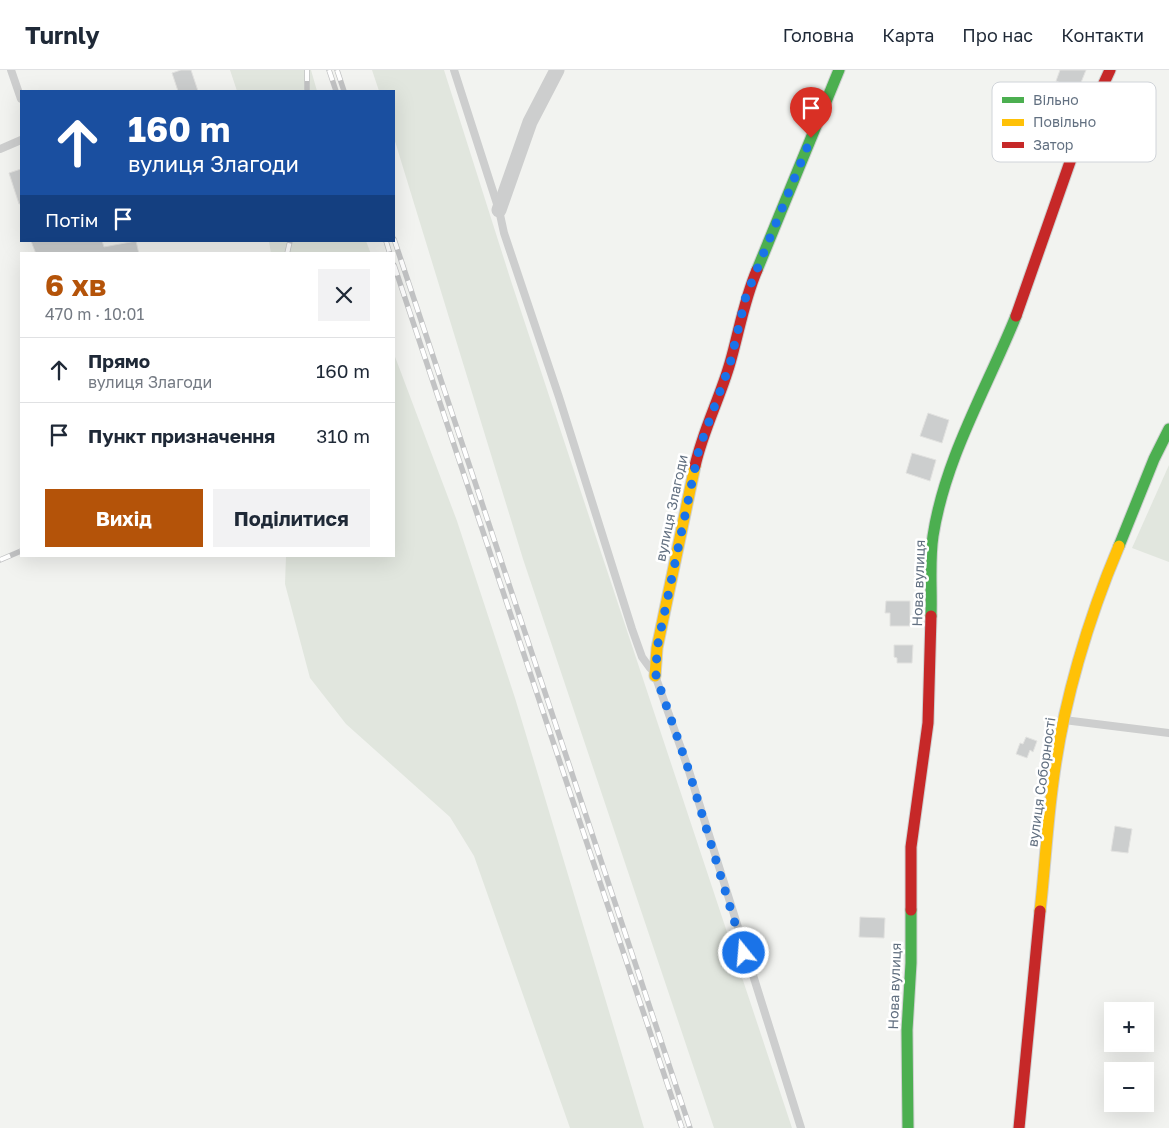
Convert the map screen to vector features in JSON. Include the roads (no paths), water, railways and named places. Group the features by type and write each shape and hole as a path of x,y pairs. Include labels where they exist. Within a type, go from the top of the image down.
{"street":[{"path":"499,210 530,122 557,70"},
{"name":"вулиця Злагоди","path":"656,676 657,648 699,449 730,364 746,296 839,70"},
{"name":"Нова вулиця","path":"1104,82 1110,70"},
{"name":"Нова вулиця","path":"908,1128 907,1030 911,963 911,847 928,723 933,536 942,496 961,443 984,386 999,359 1019,309 1070,162"},
{"name":"вулиця Соборності","path":"1019,1128 1053,782 1064,720 1100,591 1154,459 1169,429"}],"lane":[{"path":"11,70 20,96"},
{"path":"454,70 499,210 504,233 562,406 632,629 642,658 656,676 688,768 801,1128"},
{"path":"0,150 20,140"},
{"path":"1064,720 1169,733"}],"railway":[{"path":"307,70 307,90"},
{"path":"329,70 336,90"},
{"path":"337,70 344,90"},
{"path":"287,252 290,242"},
{"path":"386,242 389,252"},
{"path":"395,242 690,1128"},
{"path":"395,268 682,1128"},
{"path":"0,560 20,551"}]}
